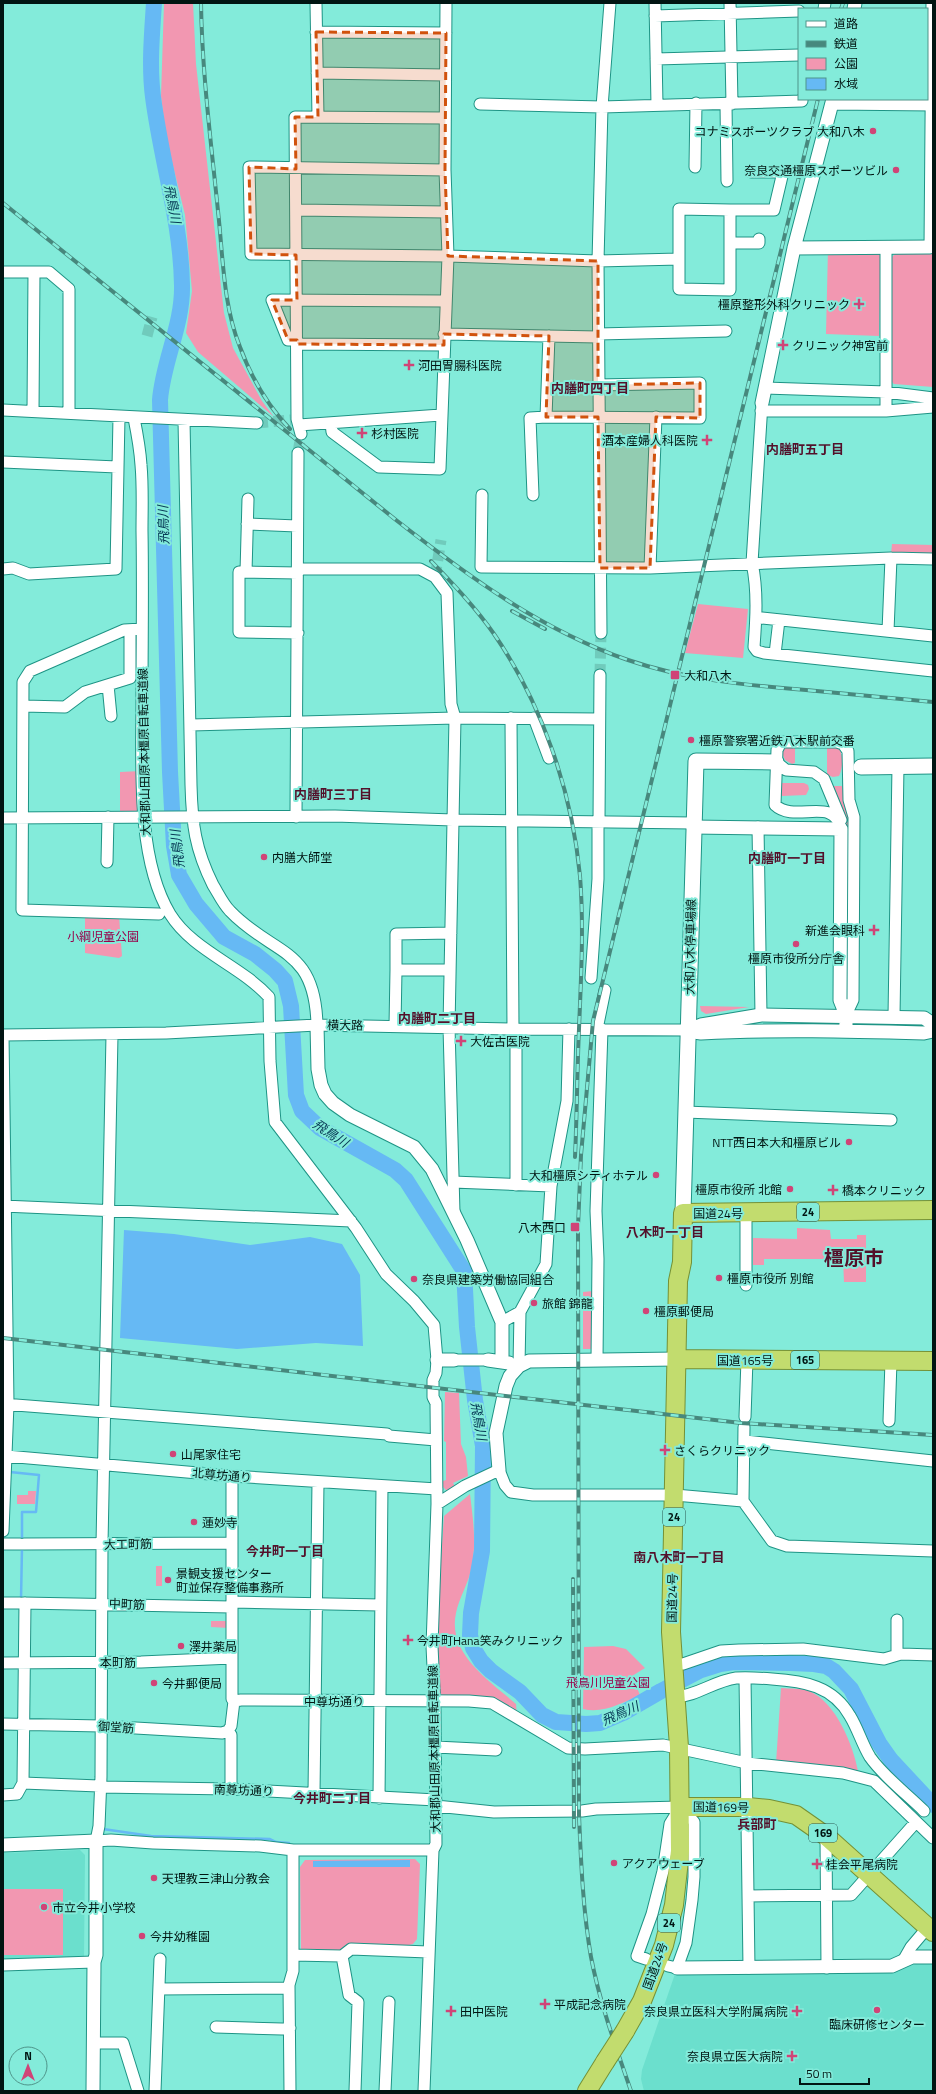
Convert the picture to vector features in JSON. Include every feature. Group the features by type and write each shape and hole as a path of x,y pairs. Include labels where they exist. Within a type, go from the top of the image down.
{"highway":[{"name":"国道24号","path":"586,2091 625,2031 642,2001 657,1967 674,1905 680,1851 681,1807 679,1747 673,1670 671,1580 675,1495 678,1281 682,1262 683,1213 746,1214 933,1210"},
{"name":"国道165号","path":"677,1359 933,1361"},
{"name":"国道169号","path":"681,1807 748,1807 769,1809 796,1816 826,1836 930,1930"}],"main road":[{"name":"大和八木停車場線","path":"683,1213 696,762 776,762"},
{"path":"861,767 933,766"}],"street":[{"path":"316,3 318,117"},
{"path":"331,423 332,432 379,467 440,469 448,256 444,170 446,3"},
{"path":"601,633 598,417 598,261 602,107 610,3"},
{"path":"655,3 657,105"},
{"path":"794,248 931,247 932,3"},
{"path":"655,16 730,8 798,11"},
{"path":"727,181 731,57 730,8"},
{"path":"316,32 446,33"},
{"path":"656,59 798,55"},
{"path":"317,73 445,75"},
{"path":"480,104 602,107 696,103 729,104 802,100"},
{"path":"932,104 832,101 794,248 761,407 752,564 756,580 754,647 757,652 933,672"},
{"path":"695,167 696,103"},
{"path":"441,415 297,424 295,117 445,118"},
{"path":"444,170 296,169 249,167 251,254 448,256 598,261 679,259"},
{"path":"730,210 730,290 679,289 680,209 774,210 783,172 751,172"},
{"path":"296,210 446,212"},
{"path":"730,243 759,243 759,239"},
{"path":"886,247 886,411"},
{"path":"3,272 50,272 68,289 69,413"},
{"path":"33,412 34,272"},
{"path":"446,301 272,300 288,340 297,342 598,336 726,330"},
{"path":"546,417 549,336"},
{"path":"533,495 530,418 700,418 700,382 598,385"},
{"path":"765,388 886,392 933,398"},
{"path":"761,407 886,411 933,407"},
{"path":"3,410 258,423"},
{"path":"3,569 13,568 29,574 116,568 119,417"},
{"path":"650,568 656,417"},
{"name":"大和郡山田原本橿原自転車道線","path":"138,418 141,465 143,575 142,629 147,817 150,861 156,881 170,914 193,939 255,982 269,997 275,1026 270,1060 275,1122 351,1221 386,1274 414,1301 434,1326 437,1360 436,1373 433,1380 433,1396 436,1403 437,1504 432,1646 436,1747 436,1844 433,1850 428,1952 430,1958 424,2091"},
{"path":"182,419 191,725 189,817 194,838 203,863 217,892 229,910 255,931 291,955 305,972 311,983 316,1002 312,1025 321,1085 325,1094 333,1103 350,1115 414,1147 432,1169 454,1214 502,1322 502,1361"},
{"path":"296,817 298,453"},
{"path":"3,462 117,467"},
{"path":"482,495 481,567 650,568 891,558 933,559"},
{"path":"246,572 248,499"},
{"path":"247,524 297,526"},
{"path":"888,631 891,558"},
{"path":"298,633 239,632 240,572 420,569 435,577 447,593 451,704 455,718 449,1027 454,1214"},
{"path":"756,619 762,618 933,636"},
{"path":"775,654 779,620"},
{"path":"142,629 124,630 30,671 23,682 21,818 22,910 159,914"},
{"path":"23,706 65,706 85,692 130,678 130,630"},
{"path":"591,978 598,879 600,675"},
{"path":"108,685 111,716"},
{"path":"191,725 455,718 599,719"},
{"path":"511,718 516,1185"},
{"path":"534,718 549,758"},
{"path":"842,829 837,817 831,812 784,811 776,806 776,762 778,746 785,741 837,742 843,744 848,751 848,800 854,817 853,1000 846,1015"},
{"path":"776,762 786,770 814,772 824,779 841,816 840,1000 846,1015 846,1031"},
{"path":"894,1016 898,766"},
{"path":"3,818 335,816 842,829"},
{"path":"107,862 108,817"},
{"path":"758,827 761,1015"},
{"path":"395,1026 396,934 451,933"},
{"path":"396,970 450,970"},
{"path":"597,1360 598,1244 596,1211 600,1029 605,990"},
{"path":"688,1030 701,1025 761,1015 894,1016 924,1018 933,1024"},
{"name":"横大路","path":"3,1035 112,1035 312,1025 515,1029 688,1030"},
{"path":"519,1366 520,1312 546,1264 551,1186 568,1101 569,1029"},
{"path":"688,1030 701,1033 755,1030 924,1033 933,1031"},
{"path":"3,1035 6,1456 3,1531"},
{"path":"93,2091 94,1962 96,1956 96,1841 99,1826 101,1726 101,1603 106,1412 112,1035"},
{"path":"685,1112 891,1120"},
{"path":"454,1182 551,1186"},
{"path":"5,1206 351,1221"},
{"path":"746,1214 746,1285"},
{"path":"502,1322 520,1312"},
{"path":"677,1359 529,1361 519,1366 510,1376 506,1386 496,1433 496,1471 511,1492 533,1495 675,1495 743,1501"},
{"path":"747,1359 743,1501 772,1541 787,1546 933,1551"},
{"path":"437,1360 502,1361 519,1366"},
{"path":"889,1421 891,1361"},
{"path":"5,1404 387,1434 389,1436 436,1440"},
{"path":"745,1441 933,1461"},
{"name":"北尊坊通り","path":"6,1456 232,1476 437,1489"},
{"path":"437,1504 465,1486 496,1471"},
{"path":"231,1789 231,1734 228,1731 231,1726 234,1702 232,1699 232,1476"},
{"path":"314,1793 318,1482"},
{"path":"379,1798 382,1486"},
{"name":"大工町筋","path":"3,1544 232,1543"},
{"name":"中町筋","path":"3,1603 380,1605"},
{"path":"3,1795 17,1794 23,1783 22,1603"},
{"path":"896,1620 897,1655"},
{"path":"673,1670 683,1664 721,1651 803,1650 884,1659 897,1655 933,1655"},
{"name":"本町筋","path":"3,1663 232,1658"},
{"path":"745,1678 748,1807 749,1968"},
{"path":"675,1695 687,1696 707,1686 726,1680 745,1678 806,1682 823,1689 835,1697 850,1716 870,1757 924,1811"},
{"name":"中尊坊通り","path":"234,1702 241,1700 315,1700 492,1703 568,1748 585,1749 663,1745 679,1747 747,1762 843,1773 874,1781 933,1838"},
{"name":"御堂筋","path":"3,1724 101,1726 222,1733 228,1731"},
{"path":"436,1747 496,1750"},
{"path":"884,1772 883,1780 909,1805 906,1812"},
{"name":"南尊坊通り","path":"23,1783 314,1793 436,1803 494,1812 582,1811 596,1809 681,1807"},
{"path":"646,1959 637,1956 652,1914 663,1871 670,1824 681,1807 694,1822 694,1877 686,1943 672,1967 827,1968 892,1966 912,1957 933,1956"},
{"path":"749,1896 851,1895 916,1822"},
{"path":"826,1836 827,1968"},
{"path":"3,1845 111,1840 153,1844 260,1846 293,1850 433,1850"},
{"path":"290,2091 289,1988 293,1971 294,1955 293,1850"},
{"path":"903,1961 911,1947 930,1930"},
{"path":"294,1955 342,1956 351,1949 428,1952"},
{"path":"342,1956 349,1995 358,2002 355,2091"},
{"path":"155,2091 160,1958"},
{"path":"3,1965 94,1962"},
{"path":"159,1989 289,1988"},
{"path":"385,2091 389,2002"},
{"path":"216,2028 290,2028"},
{"path":"94,2043 123,2043 138,2091"}],"highlighted area":[{"path":"316,32 446,33 445,170 448,256 598,261 598,385 700,383 700,418 656,417 650,568 600,568 598,417 546,417 549,336 444,334 444,345 297,344 297,340 288,340 272,300 297,300 296,255 251,254 249,167 296,169 295,117 318,117"}],"shaded area":[{"name":"市立今井小学校","path":"80,1850 85,1855 84,1959 3,1961 3,1853"},
{"name":"奈良県立医科大学附属病院","path":"916,1964 933,1964 933,2091 644,2091 641,2079 642,2070 677,1968 908,1966"}],"green space":[{"path":"164,3 193,3 196,64 224,313 233,348 262,401 274,417 198,352 186,333 192,291 185,215 166,137 161,96"},
{"path":"881,247 879,336 826,334 828,249"},
{"path":"895,254 933,254 933,387 894,384 889,379 890,259"},
{"path":"892,544 933,545 933,555 891,554"},
{"path":"698,604 748,609 743,658 685,653"},
{"path":"795,746 795,763 792,764 785,760 782,753 784,748"},
{"path":"837,746 841,752 842,765 839,776 833,777 827,775 827,747"},
{"path":"141,771 141,814 120,814 120,772"},
{"path":"782,783 804,783 808,785 809,789 806,795 782,796 779,795 780,785"},
{"path":"832,786 842,786 850,817 849,854 844,854"},
{"path":"844,879 849,879 848,994 844,994"},
{"name":"小綱児童公園","path":"85,915 119,916 122,956 119,958 85,953"},
{"path":"700,1006 749,1007 706,1014 701,1011"},
{"path":"797,1228 830,1230 831,1239 857,1239 857,1235 866,1235 866,1282 844,1282 843,1259 764,1259 764,1265 753,1265 753,1238 797,1239"},
{"path":"593,1291 594,1349 583,1349 583,1292"},
{"path":"445,1392 459,1393 461,1444 466,1457 468,1476 453,1483 456,1488 447,1491 443,1487 443,1481 446,1480 446,1442 444,1441"},
{"path":"28,1491 36,1491 35,1504 17,1504 17,1495 28,1495"},
{"path":"470,1494 474,1532 473,1561 470,1575 457,1607 455,1628 458,1641 464,1654 483,1676 516,1704 517,1716 493,1700 442,1698 438,1695 437,1614 444,1516"},
{"path":"156,1566 162,1566 162,1586 156,1586"},
{"path":"211,1621 230,1621 229,1628 211,1627"},
{"name":"飛鳥川児童公園","path":"613,1646 626,1649 645,1668 632,1676 640,1695 605,1709 583,1709 584,1647"},
{"path":"781,1688 809,1691 827,1704 842,1725 852,1749 858,1771 776,1763"},
{"path":"415,1859 420,1864 417,1939 413,1944 409,1945 408,1947 340,1951 301,1951 300,1867 305,1860"},
{"path":"3,1889 63,1889 63,1955 3,1955"}],"water":[{"path":"124,1230 174,1234 250,1245 310,1237 342,1244 360,1275 363,1346 316,1343 237,1349 120,1338"},
{"path":"410,1860 410,1867 313,1867 313,1861"}],"waterway":[{"name":"飛鳥川","path":"154,3 151,50 153,97 178,237 182,285 179,314 165,371 160,400 170,772 174,846 179,875 196,904 224,937 255,954 275,970 285,981 291,1006 296,1095 302,1111 320,1128 395,1170 406,1180 464,1271 467,1327 475,1400 483,1446 482,1551 471,1613 470,1635 473,1648 481,1661 491,1671 520,1692 542,1715 556,1722 586,1724 600,1723 623,1713 701,1670 720,1664 734,1662 791,1663 826,1666 834,1671 851,1689 879,1743 891,1760 933,1805"},
{"path":"10,1472 39,1475 36,1512 22,1512 22,1542"},
{"path":"21,1600 22,1547"},
{"path":"103,1829 151,1836 270,1839 276,1842 289,1843"}],"tunnel":[{"path":"147,336 152,317"},
{"path":"257,423 291,420"},
{"path":"298,453 301,434"},
{"path":"435,577 441,540"},
{"path":"600,675 601,633"}],"railway":[{"path":"201,3 207,107 224,280 230,314 234,331 249,369 267,401 290,429"},
{"path":"841,8 843,3"},
{"path":"631,2091 614,2042 591,1957 584,1905 579,1815 578,1227 581,1155 593,1021 818,100"},
{"path":"3,203 396,520 478,581 535,617 596,648 650,667 694,677 761,686 933,702"},
{"path":"431,561 480,615 494,634 527,689 552,749 570,812 580,876 582,914 575,1157"},
{"path":"512,611 545,629"},
{"path":"3,1338 741,1423 933,1435"},
{"path":"573,1579 574,1827"}],"place":[{"name":"コナミスポーツクラブ 大和八木","path":"873,131"},
{"name":"奈良交通橿原スポーツビル","path":"896,170"},
{"name":"橿原整形外科クリニック","path":"859,304"},
{"name":"クリニック神宮前","path":"783,345"},
{"name":"河田胃腸科医院","path":"409,365"},
{"name":"杉村医院","path":"362,433"},
{"name":"酒本産婦人科医院","path":"707,440"},
{"name":"大和八木","path":"675,675"},
{"name":"橿原警察署近鉄八木駅前交番","path":"691,740"},
{"name":"内膳大師堂","path":"264,857"},
{"name":"新進会眼科","path":"874,930"},
{"name":"橿原市役所分庁舎","path":"796,944"},
{"name":"大佐古医院","path":"461,1041"},
{"name":"NTT西日本大和橿原ビル","path":"849,1142"},
{"name":"大和橿原シティホテル","path":"656,1175"},
{"name":"橿原市役所 北館","path":"790,1189"},
{"name":"橋本クリニック","path":"833,1190"},
{"name":"八木西口","path":"575,1227"},
{"name":"橿原市役所 別館","path":"719,1278"},
{"name":"奈良県建築労働協同組合","path":"414,1279"},
{"name":"旅館 錦龍","path":"534,1303"},
{"name":"橿原郵便局","path":"646,1311"},
{"name":"さくらクリニック","path":"665,1450"},
{"name":"山尾家住宅","path":"173,1454"},
{"name":"蓮妙寺","path":"194,1522"},
{"name":"景観支援センター 町並保存整備事務所","path":"168,1580"},
{"name":"今井町Hana笑みクリニック","path":"408,1640"},
{"name":"澤井薬局","path":"181,1646"},
{"name":"今井郵便局","path":"154,1683"},
{"name":"アクアウェーブ","path":"614,1863"},
{"name":"桂会平尾病院","path":"817,1864"},
{"name":"天理教三津山分教会","path":"154,1878"},
{"name":"市立今井小学校","path":"44,1907"},
{"name":"今井幼稚園","path":"142,1936"},
{"name":"平成記念病院","path":"545,2004"},
{"name":"臨床研修センター","path":"877,2010"},
{"name":"田中医院","path":"451,2011"},
{"name":"奈良県立医科大学附属病院","path":"797,2011"},
{"name":"奈良県立医大病院","path":"792,2056"}],"district":[{"name":"内膳町四丁目","path":"590,388"},
{"name":"内膳町五丁目","path":"805,449"},
{"name":"内膳町三丁目","path":"333,794"},
{"name":"内膳町一丁目","path":"787,858"},
{"name":"内膳町二丁目","path":"437,1018"},
{"name":"八木町一丁目","path":"665,1232"},
{"name":"橿原市","path":"854,1257"},
{"name":"今井町一丁目","path":"285,1551"},
{"name":"南八木町一丁目","path":"679,1557"},
{"name":"今井町二丁目","path":"332,1798"},
{"name":"兵部町","path":"757,1824"}]}
